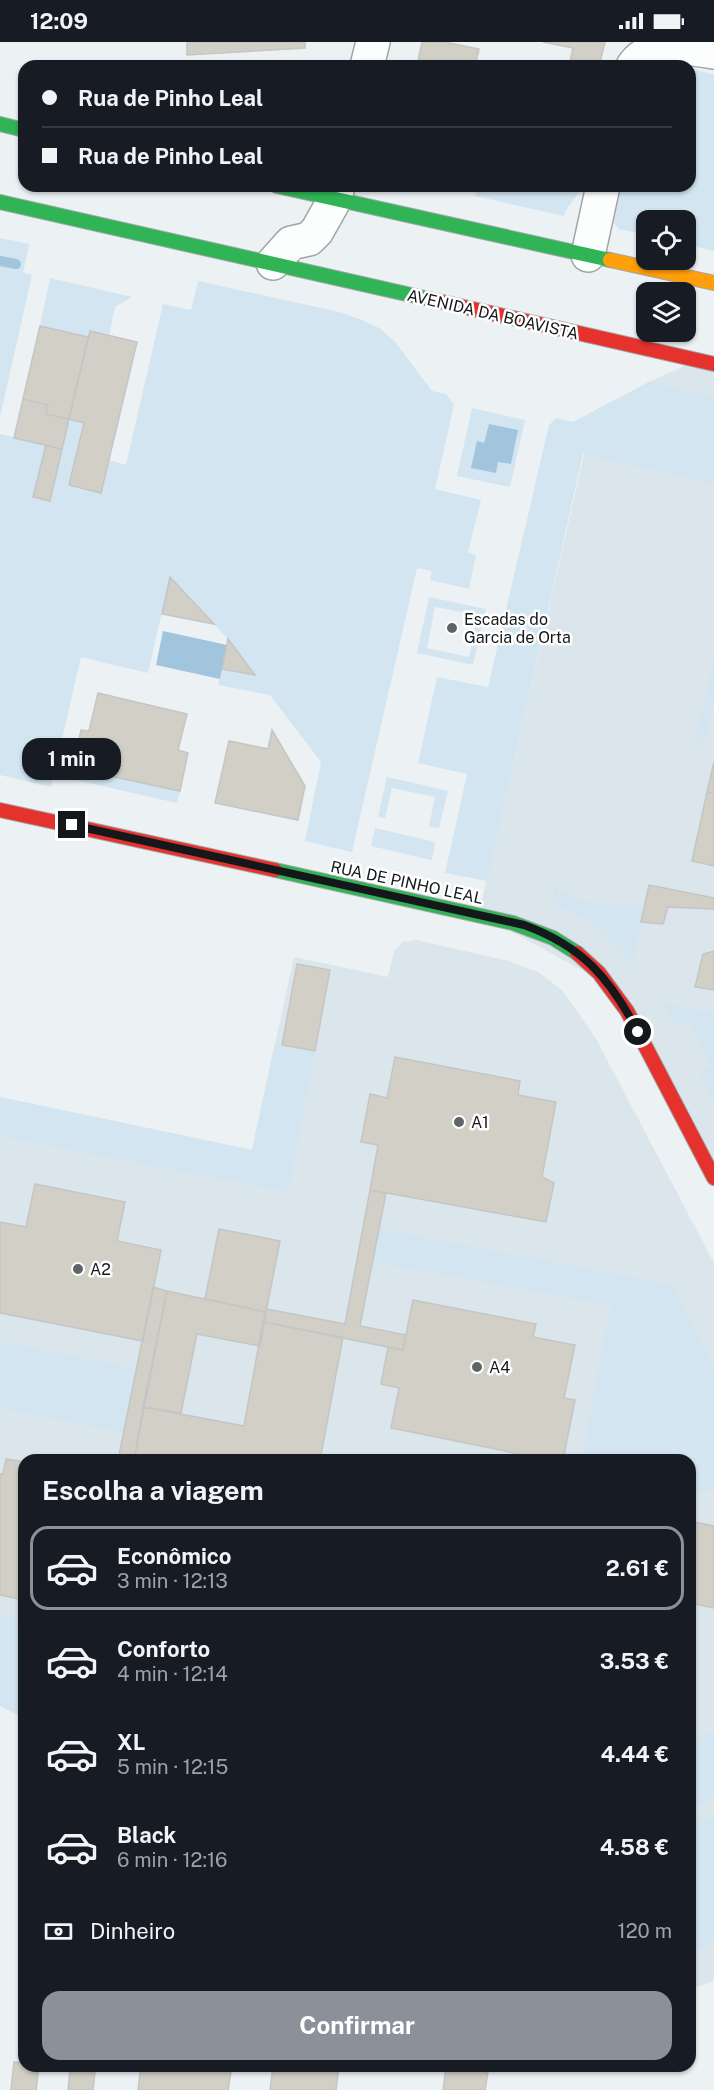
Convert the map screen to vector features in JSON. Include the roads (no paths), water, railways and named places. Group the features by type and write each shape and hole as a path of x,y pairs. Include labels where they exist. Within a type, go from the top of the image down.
{"main road":[{"path":"0,124 18,128"},
{"path":"336,193 588,255 714,283"},
{"name":"AVENIDA DA BOAVISTA","path":"0,202 714,364"},
{"name":"RUA DE PINHO LEAL","path":"0,810 489,916 548,934 570,946 611,986 627,1011 713,1175"}],"street":[{"path":"368,60 373,42"},
{"path":"636,60 653,46 671,44 714,52"},
{"path":"588,255 602,192"},
{"path":"273,263 291,243 309,239 317,231 336,193"}],"water":[{"path":"489,424 518,430 511,464 498,462 496,473 471,468 477,441 484,443"},
{"path":"163,631 227,645 220,679 156,665"}],"waterway":[{"path":"0,261 16,264"}],"place":[{"name":"Escadas do Garcia de Orta","path":"452,628"},
{"name":"A1","path":"459,1122"},
{"name":"A2","path":"78,1269"},
{"name":"A4","path":"477,1367"}]}
